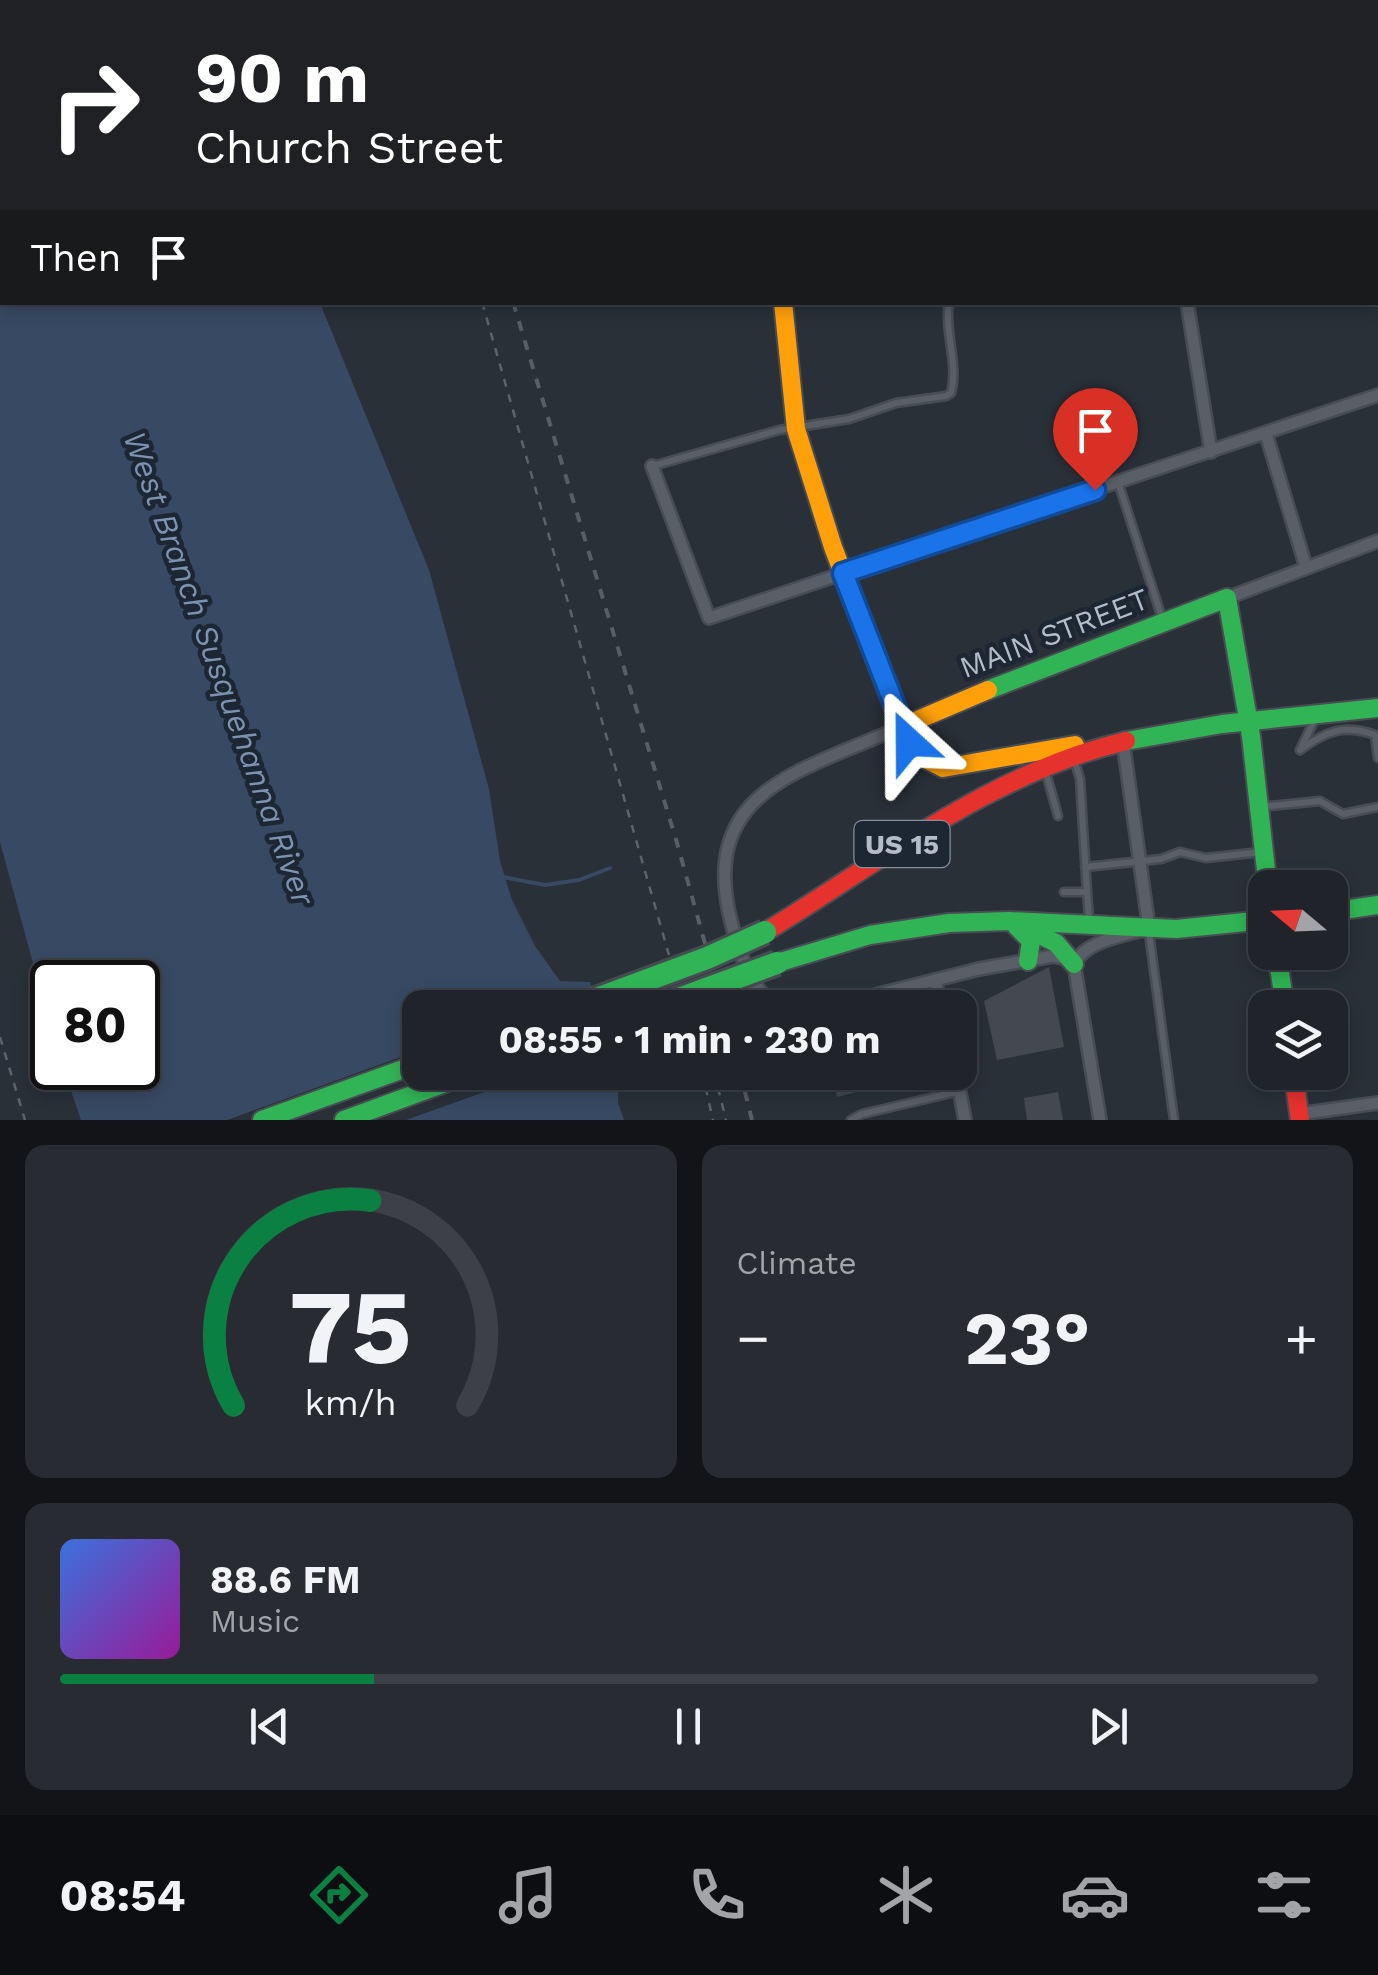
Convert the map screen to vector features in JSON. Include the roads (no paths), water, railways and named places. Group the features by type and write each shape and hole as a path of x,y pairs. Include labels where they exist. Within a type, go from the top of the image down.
{"main road":[{"path":"783,305 796,429 843,573 901,727 918,754 943,768 1048,748 1124,741"},
{"path":"1227,598 1266,870"},
{"name":"MAIN STREET","path":"901,727 1227,598"},
{"name":"US 15","path":"621,990 765,932 948,814 1044,766 1124,741 1378,708"},
{"path":"1348,909 1378,905"},
{"path":"703,990 834,944 949,923 1149,928 1248,921"},
{"path":"1009,922 1022,929 1031,941 1028,962"},
{"path":"1009,922 1048,937 1074,964"},
{"path":"262,1120 402,1069"},
{"path":"344,1120 426,1090"},
{"path":"1295,1090 1299,1117"}],"street":[{"path":"1187,305 1211,452"},
{"path":"652,466 709,618 1378,394"},
{"path":"1266,434 1306,567"},
{"name":"MAIN STREET","path":"1227,598 1378,540"},
{"name":"MAIN STREET","path":"759,990 749,974 726,906 726,849 739,820 752,802 779,782 901,727"},
{"path":"1100,1120 1074,964 1089,947 1149,928 1124,741"},
{"path":"895,990 1059,956 1074,964"},
{"path":"935,980 937,990"},
{"path":"960,1091 965,1120"},
{"path":"1299,1117 1378,1103"}],"lane":[{"path":"652,466 779,430 849,420 896,404 951,393 954,382 949,305"},
{"path":"1118,482 1163,622"},
{"path":"1317,715 1300,750 1325,732 1353,727 1375,734 1378,758"},
{"path":"1074,755 1080,779 1090,925"},
{"path":"1044,766 1058,816"},
{"path":"1259,807 1320,801 1343,814 1378,807"},
{"path":"1084,867 1161,860 1180,852 1206,858 1264,851"},
{"path":"1064,892 1087,892"},
{"path":"1149,928 1174,1120"},
{"path":"851,1120 891,1106 960,1091"}],"water":[{"name":"West Branch Susquehanna River","path":"0,305 321,305 429,570 489,789 500,861 512,900 535,946 560,981 590,982 593,990 402,990 402,1090 618,1090 624,1120 81,1120 71,1090 160,1090 160,960 32,960 0,842"}],"waterway":[{"path":"503,877 545,885 579,880 610,868"}],"railway":[{"path":"514,305 718,990"},
{"path":"744,1090 752,1120"}]}
